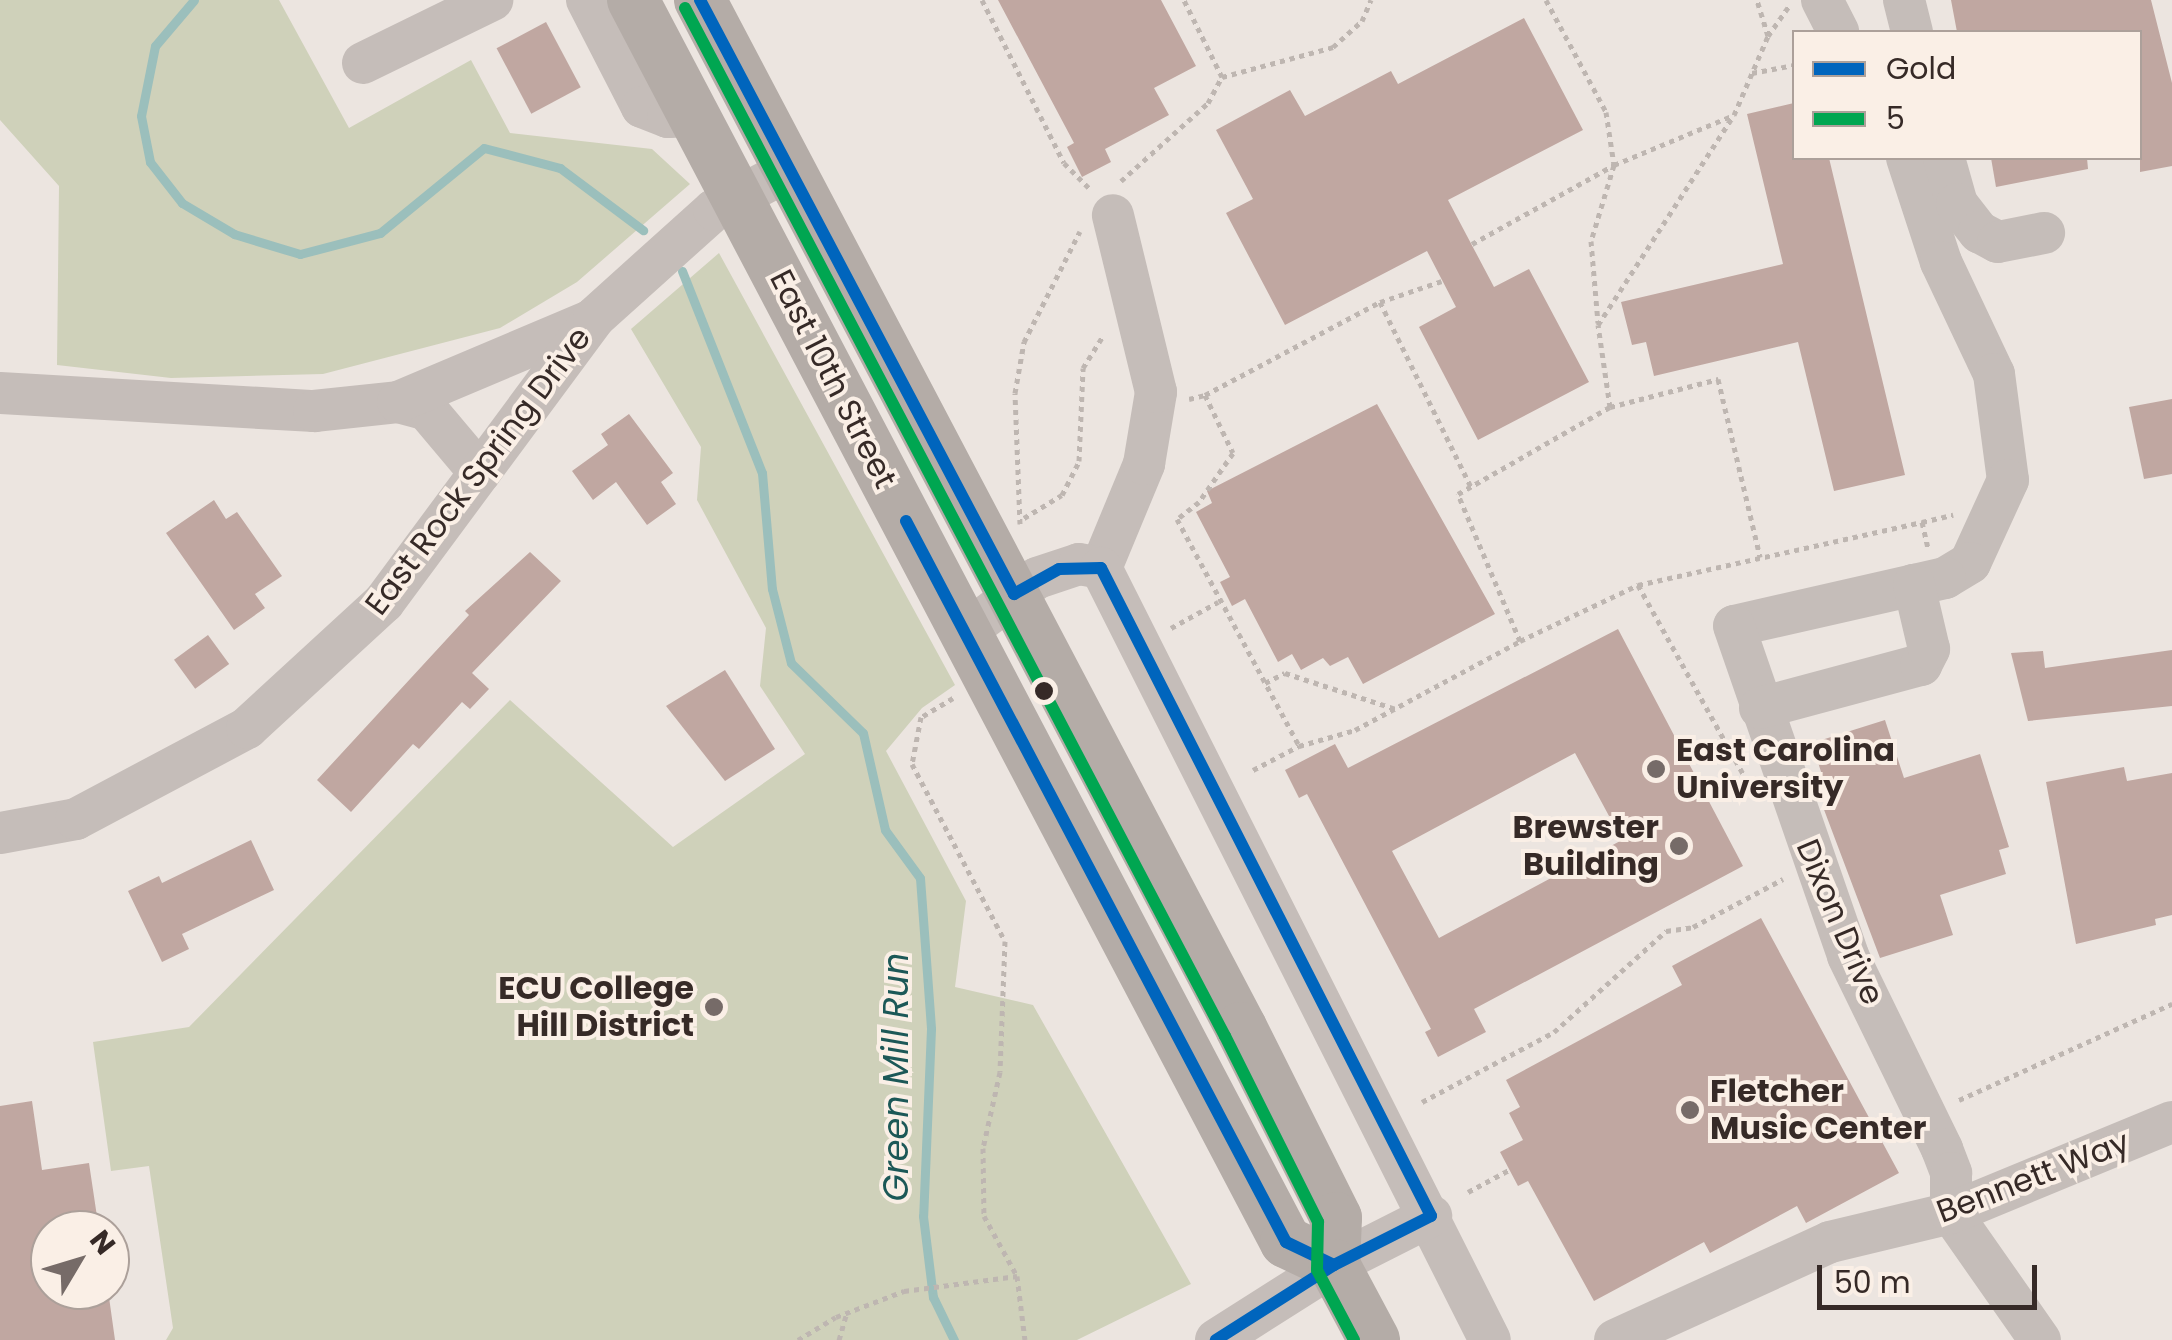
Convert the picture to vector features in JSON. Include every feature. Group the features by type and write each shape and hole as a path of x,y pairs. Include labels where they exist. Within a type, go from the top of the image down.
{"main road":[{"name":"East 10th Street","path":"700,0 1014,594 1336,1218 1334,1265 1374,1340"},
{"name":"East 10th Street","path":"606,2 696,116 1286,1242 1334,1265"}],"street":[{"path":"363,63 492,0"},
{"path":"1822,0 1837,30"},
{"path":"1904,0 1912,30"},
{"path":"1760,708 1921,665 1930,649 1927,582 1970,564 2008,480 1994,374 1942,262 1908,160"},
{"path":"1945,160 1957,204 1979,232 1998,242 2044,233"},
{"name":"East Rock Spring Drive","path":"0,832 76,819 247,728 384,602 594,318 714,210 789,170"},
{"path":"1106,204 1133,285 1156,392 1144,464 1102,568 1490,1340"},
{"path":"0,393 314,411 398,402 594,318"},
{"path":"398,402 427,410 480,473"},
{"path":"964,632 1014,594 1059,569 1102,568"},
{"name":"Dixon Drive","path":"1927,582 1734,626 1848,956 1942,1149 1950,1174 1951,1214"},
{"name":"Bennett Way","path":"1615,1340 1830,1242 1951,1214 2172,1122"},
{"path":"1951,1214 2040,1340"},
{"path":"1216,1340 1334,1265 1431,1216"}],"path":[{"path":"982,0 1064,163 1106,204"},
{"path":"1184,0 1222,77"},
{"path":"1023,518 1015,393 1024,342 1044,292 1106,204 1208,103 1222,77 1333,46 1362,22 1371,0"},
{"path":"1546,0 1606,112 1614,165 1591,241 1610,408"},
{"path":"1757,0 1768,36"},
{"path":"1598,325 1734,116 1768,36 1794,0"},
{"path":"1752,73 1792,65"},
{"path":"1472,244 1614,165 1734,116"},
{"path":"1187,400 1206,395 1380,302 1442,281"},
{"path":"1017,528 1023,518 1062,494 1078,461 1083,368 1133,285"},
{"path":"1380,302 1472,487"},
{"path":"1520,640 1458,494 1610,408 1718,379 1760,557"},
{"path":"1206,395 1233,453 1199,502 1177,519 1218,602 1299,746"},
{"path":"1253,770 1299,746 1355,730 1520,640 1638,584 1922,522 1927,582"},
{"path":"1638,584 1750,787"},
{"path":"1171,628 1218,602"},
{"path":"1265,684 1284,673 1396,708"},
{"path":"956,696 922,717 912,764 1006,941 1000,1072 983,1148 984,1216 1017,1276 1025,1340"},
{"path":"1422,1102 1554,1032 1666,931 1692,927 1796,871"},
{"path":"1952,1104 2172,1004"},
{"path":"1468,1192 1509,1170"},
{"path":"798,1340 846,1312 904,1291 968,1286 1017,1276"},
{"path":"838,1340 846,1312"}],"green space":[{"path":"0,0 279,0 349,128 471,60 510,133 652,149 690,184 577,282 500,328 323,374 171,378 57,365 59,186 0,120"},
{"name":"ECU College Hill District","path":"719,253 955,685 922,708 886,751 966,901 955,987 1033,1005 1191,1284 1077,1340 166,1340 173,1328 149,1166 111,1171 93,1042 189,1027 510,700 673,847 805,754 760,686 766,628 697,500 701,447 631,329"}],"building":[{"path":"998,0 1161,0 1196,66 1154,88 1169,115 1105,149 1111,162 1082,177 1067,147 1074,143"},
{"path":"1951,0 2151,0 2172,83 2172,166 2140,172 2142,30 1957,30"},
{"path":"1524,18 1583,130 1448,200 1494,287 1529,269 1589,382 1478,440 1419,327 1456,307 1427,251 1285,325 1226,213 1253,199 1216,130 1290,90 1305,116 1391,71 1398,84"},
{"path":"546,22 581,87 531,114 497,48"},
{"path":"1792,103 1792,160 1829,160 1905,475 1834,491 1798,342 1654,376 1646,342 1632,345 1621,302 1783,264 1747,114"},
{"path":"1991,160 2087,160 2088,169 1996,187"},
{"path":"2172,399 2172,474 2144,479 2129,407"},
{"path":"1377,404 1495,614 1363,684 1348,657 1330,666 1323,658 1301,670 1292,654 1278,662 1245,599 1232,606 1220,582 1230,577 1196,512 1212,503 1207,491"},
{"path":"629,414 673,473 661,482 676,504 647,525 616,482 593,500 572,471 608,445 601,434"},
{"path":"214,500 226,519 237,512 282,576 255,594 265,608 234,630 166,533"},
{"path":"530,552 561,581 472,673 489,689 470,709 462,702 419,749 413,744 351,812 317,780 469,615 465,611"},
{"name":"Brewster Building","path":"1618,629 1743,866 1474,1009 1486,1032 1438,1057 1425,1032 1431,1029 1307,794 1299,798 1285,770 1335,744 1348,768","holes":["1575,753 1622,840 1439,938 1392,851"]},
{"path":"208,635 229,664 195,689 174,660"},
{"path":"2172,650 2172,706 2028,721 2011,653 2043,651 2045,668"},
{"path":"725,670 775,749 725,781 666,706"},
{"path":"1885,720 1904,778 1980,754 2009,847 1999,850 2006,874 1940,895 1953,935 1880,958 1823,807 1831,804 1812,743"},
{"path":"2124,767 2127,781 2172,773 2172,915 2155,919 2156,925 2076,944 2046,782"},
{"path":"251,840 274,890 182,934 189,949 162,962 128,891 159,876 162,883"},
{"name":"Fletcher Music Center","path":"1761,918 1899,1173 1806,1223 1797,1206 1710,1253 1704,1242 1594,1301 1528,1181 1518,1186 1500,1152 1523,1140 1509,1113 1520,1107 1506,1080 1682,985 1672,966"},
{"path":"32,1101 42,1170 89,1163 96,1210 30,1210 30,1310 111,1310 115,1340 0,1340 0,1106"}],"waterway":[{"name":"Green Mill Run","path":"194,0 155,46 141,116 150,162 182,203 234,234 300,254 380,233 484,148 560,168 643,230"},
{"name":"Green Mill Run","path":"682,271 762,473 772,589 791,663 863,733 885,830 920,878 931,1029 923,1216 933,1297 954,1340"}],"transit line":[{"name":"Gold","path":"700,0 1014,594 1059,569 1101,568 1431,1216 1334,1265 1216,1340"},
{"name":"5","path":"685,8 1225,1036 1318,1222 1317,1270 1354,1340"},
{"name":"Gold","path":"906,521 1286,1242 1334,1265"}],"place":[{"name":"East Carolina University","path":"1656,769"},
{"name":"Brewster Building","path":"1679,846"},
{"name":"ECU College Hill District","path":"714,1007"},
{"name":"Fletcher Music Center","path":"1690,1110"}]}
